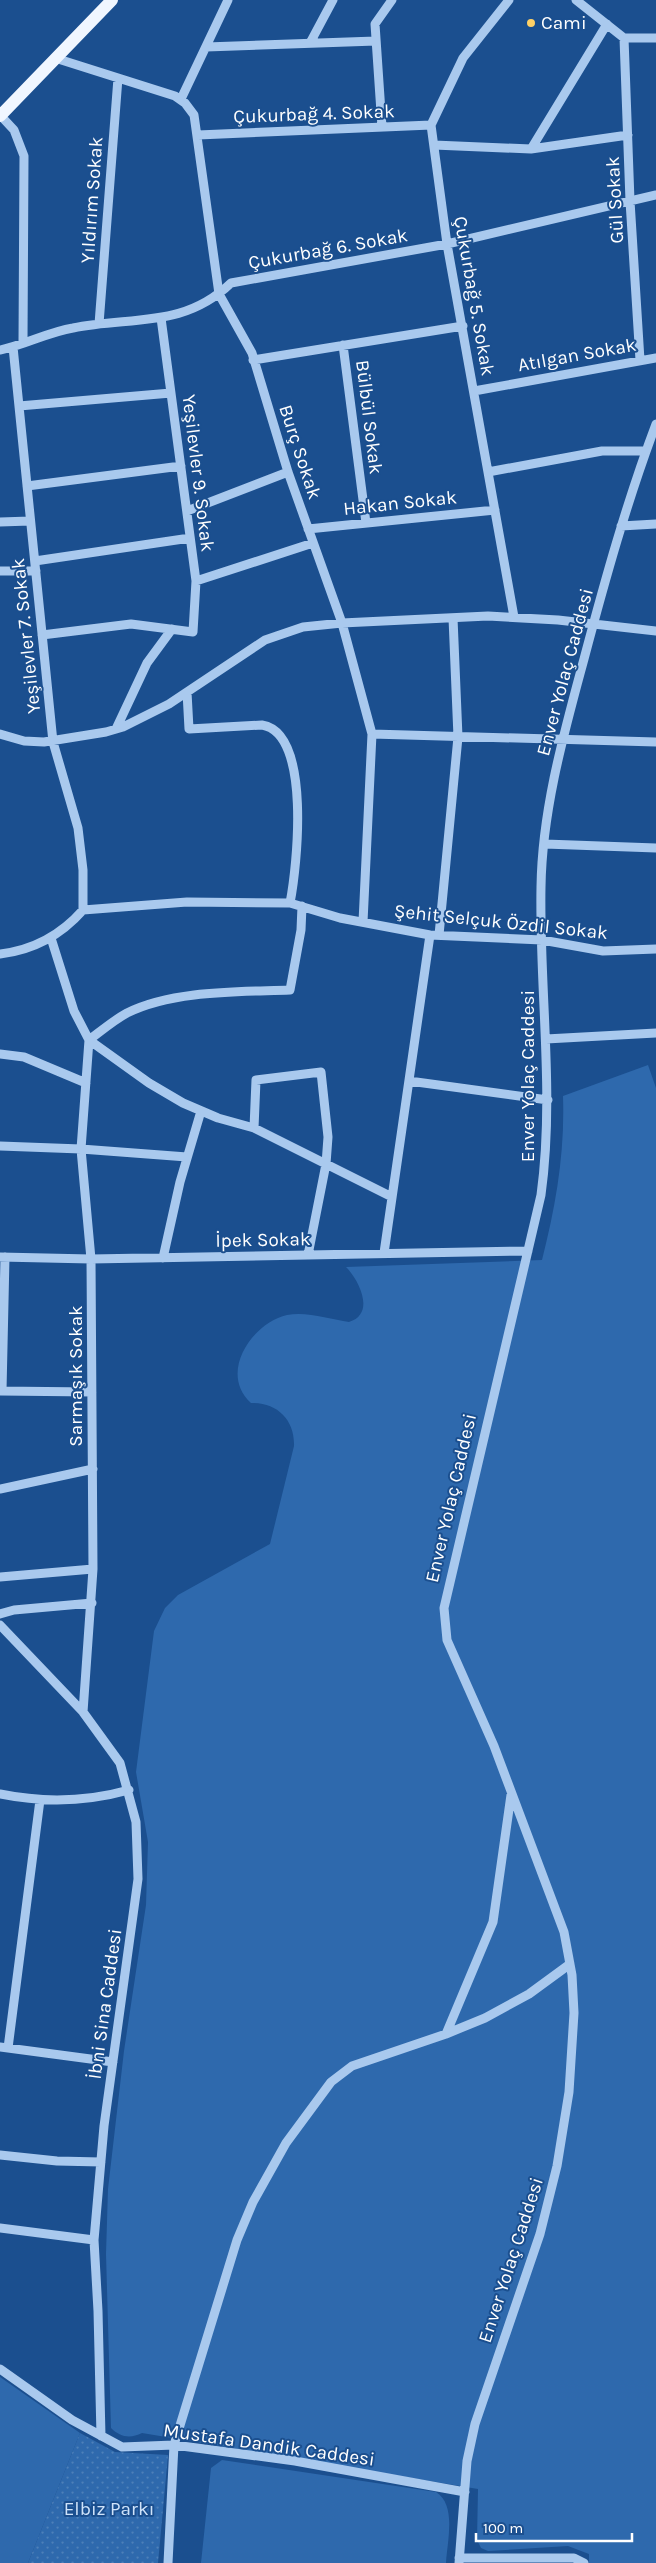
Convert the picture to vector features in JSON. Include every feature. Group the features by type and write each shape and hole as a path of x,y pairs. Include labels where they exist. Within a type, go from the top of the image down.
{"main road":[{"path":"0,116 112,0"}],"street":[{"path":"55,58 181,99 228,0"},
{"path":"310,43 332,0"},
{"path":"382,127 375,24 392,0"},
{"path":"431,125 463,58 509,0"},
{"path":"576,0 624,38 656,38"},
{"path":"531,149 606,24"},
{"name":"Gül Sokak","path":"624,38 630,200 640,360"},
{"path":"206,47 376,41"},
{"name":"Yıldırım Sokak","path":"99,324 118,78"},
{"name":"Burç Sokak","path":"181,99 194,115 220,294 254,360 288,472 342,623 372,734 363,922"},
{"path":"0,116 14,130 24,156 23,343"},
{"name":"Çukurbağ 4. Sokak","path":"198,135 431,125"},
{"name":"Çukurbağ 5. Sokak","path":"431,125 447,244 514,617"},
{"path":"434,145 531,149 628,135"},
{"name":"Çukurbağ 6. Sokak","path":"0,350 59,331 99,324 136,322 161,318 186,310 220,294 231,283 447,244 656,195"},
{"name":"Yeşilevler 9. Sokak","path":"161,318 196,581 193,632 172,629"},
{"path":"254,360 463,326"},
{"name":"Bülbül Sokak","path":"343,346 366,523"},
{"name":"Yeşilevler 7. Sokak","path":"13,347 53,742 78,828 83,870 83,910"},
{"name":"Atılgan Sokak","path":"474,391 656,358"},
{"path":"19,406 171,393"},
{"name":"Enver Yolaç Caddesi","path":"459,2560 467,2461 474,2424 540,2234 557,2166 572,2061 574,1998 564,1932 494,1746 447,1640 444,1608 541,1195 546,1151 548,1100 541,886 545,844 562,738 621,526 656,424"},
{"path":"488,472 602,450 646,451"},
{"path":"27,486 181,466"},
{"path":"186,511 288,472"},
{"name":"Hakan Sokak","path":"308,529 495,510"},
{"path":"0,522 30,521"},
{"path":"621,526 656,524"},
{"path":"34,561 190,538"},
{"path":"196,581 313,542"},
{"path":"0,570 36,571"},
{"path":"0,734 24,741 53,742 116,729 154,713 253,647 278,634 303,627 342,623 514,617 656,631"},
{"path":"384,1254 409,1081 434,935 458,737 452,618"},
{"path":"42,635 131,624 172,629 147,663 116,729"},
{"path":"187,692 190,729 262,725 274,728 283,738 292,765 298,807 296,865 290,903"},
{"path":"372,734 656,742"},
{"path":"545,844 656,848"},
{"name":"Şehit Selçuk Özdil Sokak","path":"83,910 187,902 290,903 363,922 434,935 542,940 603,950 656,949"},
{"path":"89,1040 127,1013 170,1000 211,994 290,990 301,930 302,906"},
{"path":"0,954 30,948 51,938 68,926 83,910"},
{"path":"51,938 74,1010 89,1040 149,1083 201,1111 254,1128 392,1197"},
{"path":"546,1039 656,1033"},
{"name":"Sarmaşık Sokak","path":"83,1712 93,1569 92,1260 81,1149 89,1040"},
{"path":"0,1054 24,1057 86,1083"},
{"path":"254,1128 256,1080 321,1072 328,1137 326,1164 308,1255"},
{"path":"409,1081 548,1100"},
{"path":"163,1258 187,1157 201,1111"},
{"path":"0,1146 81,1149 187,1157"},
{"name":"İpek Sokak","path":"2,1257 92,1260 528,1250"},
{"path":"2,1257 1,1391 92,1392"},
{"path":"0,1489 93,1469"},
{"path":"0,1577 93,1569"},
{"path":"0,1614 14,1610 92,1603"},
{"name":"İbni Sina Caddesi","path":"0,1625 83,1712 120,1763 129,1790 138,1838 138,1879 113,2062 94,2240 101,2436"},
{"path":"0,1794 40,1800 83,1799 129,1790"},
{"path":"446,2034 493,1922 511,1792"},
{"path":"40,1800 4,2047 113,2062"},
{"path":"168,2563 174,2445 240,2234 256,2195 286,2144 331,2082 344,2070 360,2061 446,2034 507,2006 570,1964"},
{"path":"0,2155 57,2162 101,2162"},
{"path":"0,2228 94,2240"},
{"name":"Mustafa Dandik Caddesi","path":"0,2369 72,2420 122,2447 174,2445 295,2462 465,2492"},
{"path":"459,2560 574,2558 584,2563"}],"green space":[{"path":"648,1065 656,1088 656,2563 589,2563 589,2554 568,2546 488,2551 481,2548 477,2540 478,2489 142,2433 125,2436 114,2431 111,2428 106,2254 108,2189 124,2051 146,1905 148,1842 136,1772 154,1631 165,1608 178,1595 270,1544 294,1446 291,1428 283,1414 269,1406 251,1403 242,1391 238,1378 239,1364 243,1351 262,1328 274,1320 287,1315 310,1315 349,1322 357,1318 362,1312 362,1296 356,1280 346,1267 542,1260 561,1158 563,1096"},
{"path":"0,2377 80,2433 28,2563 0,2563"},
{"name":"Elbiz Parkı","path":"80,2433 115,2452 168,2455 158,2563 28,2563"},
{"path":"222,2460 436,2492 447,2506 449,2515 446,2563 201,2563 211,2468"}],"place":[{"name":"Cami","path":"531,23"}]}
